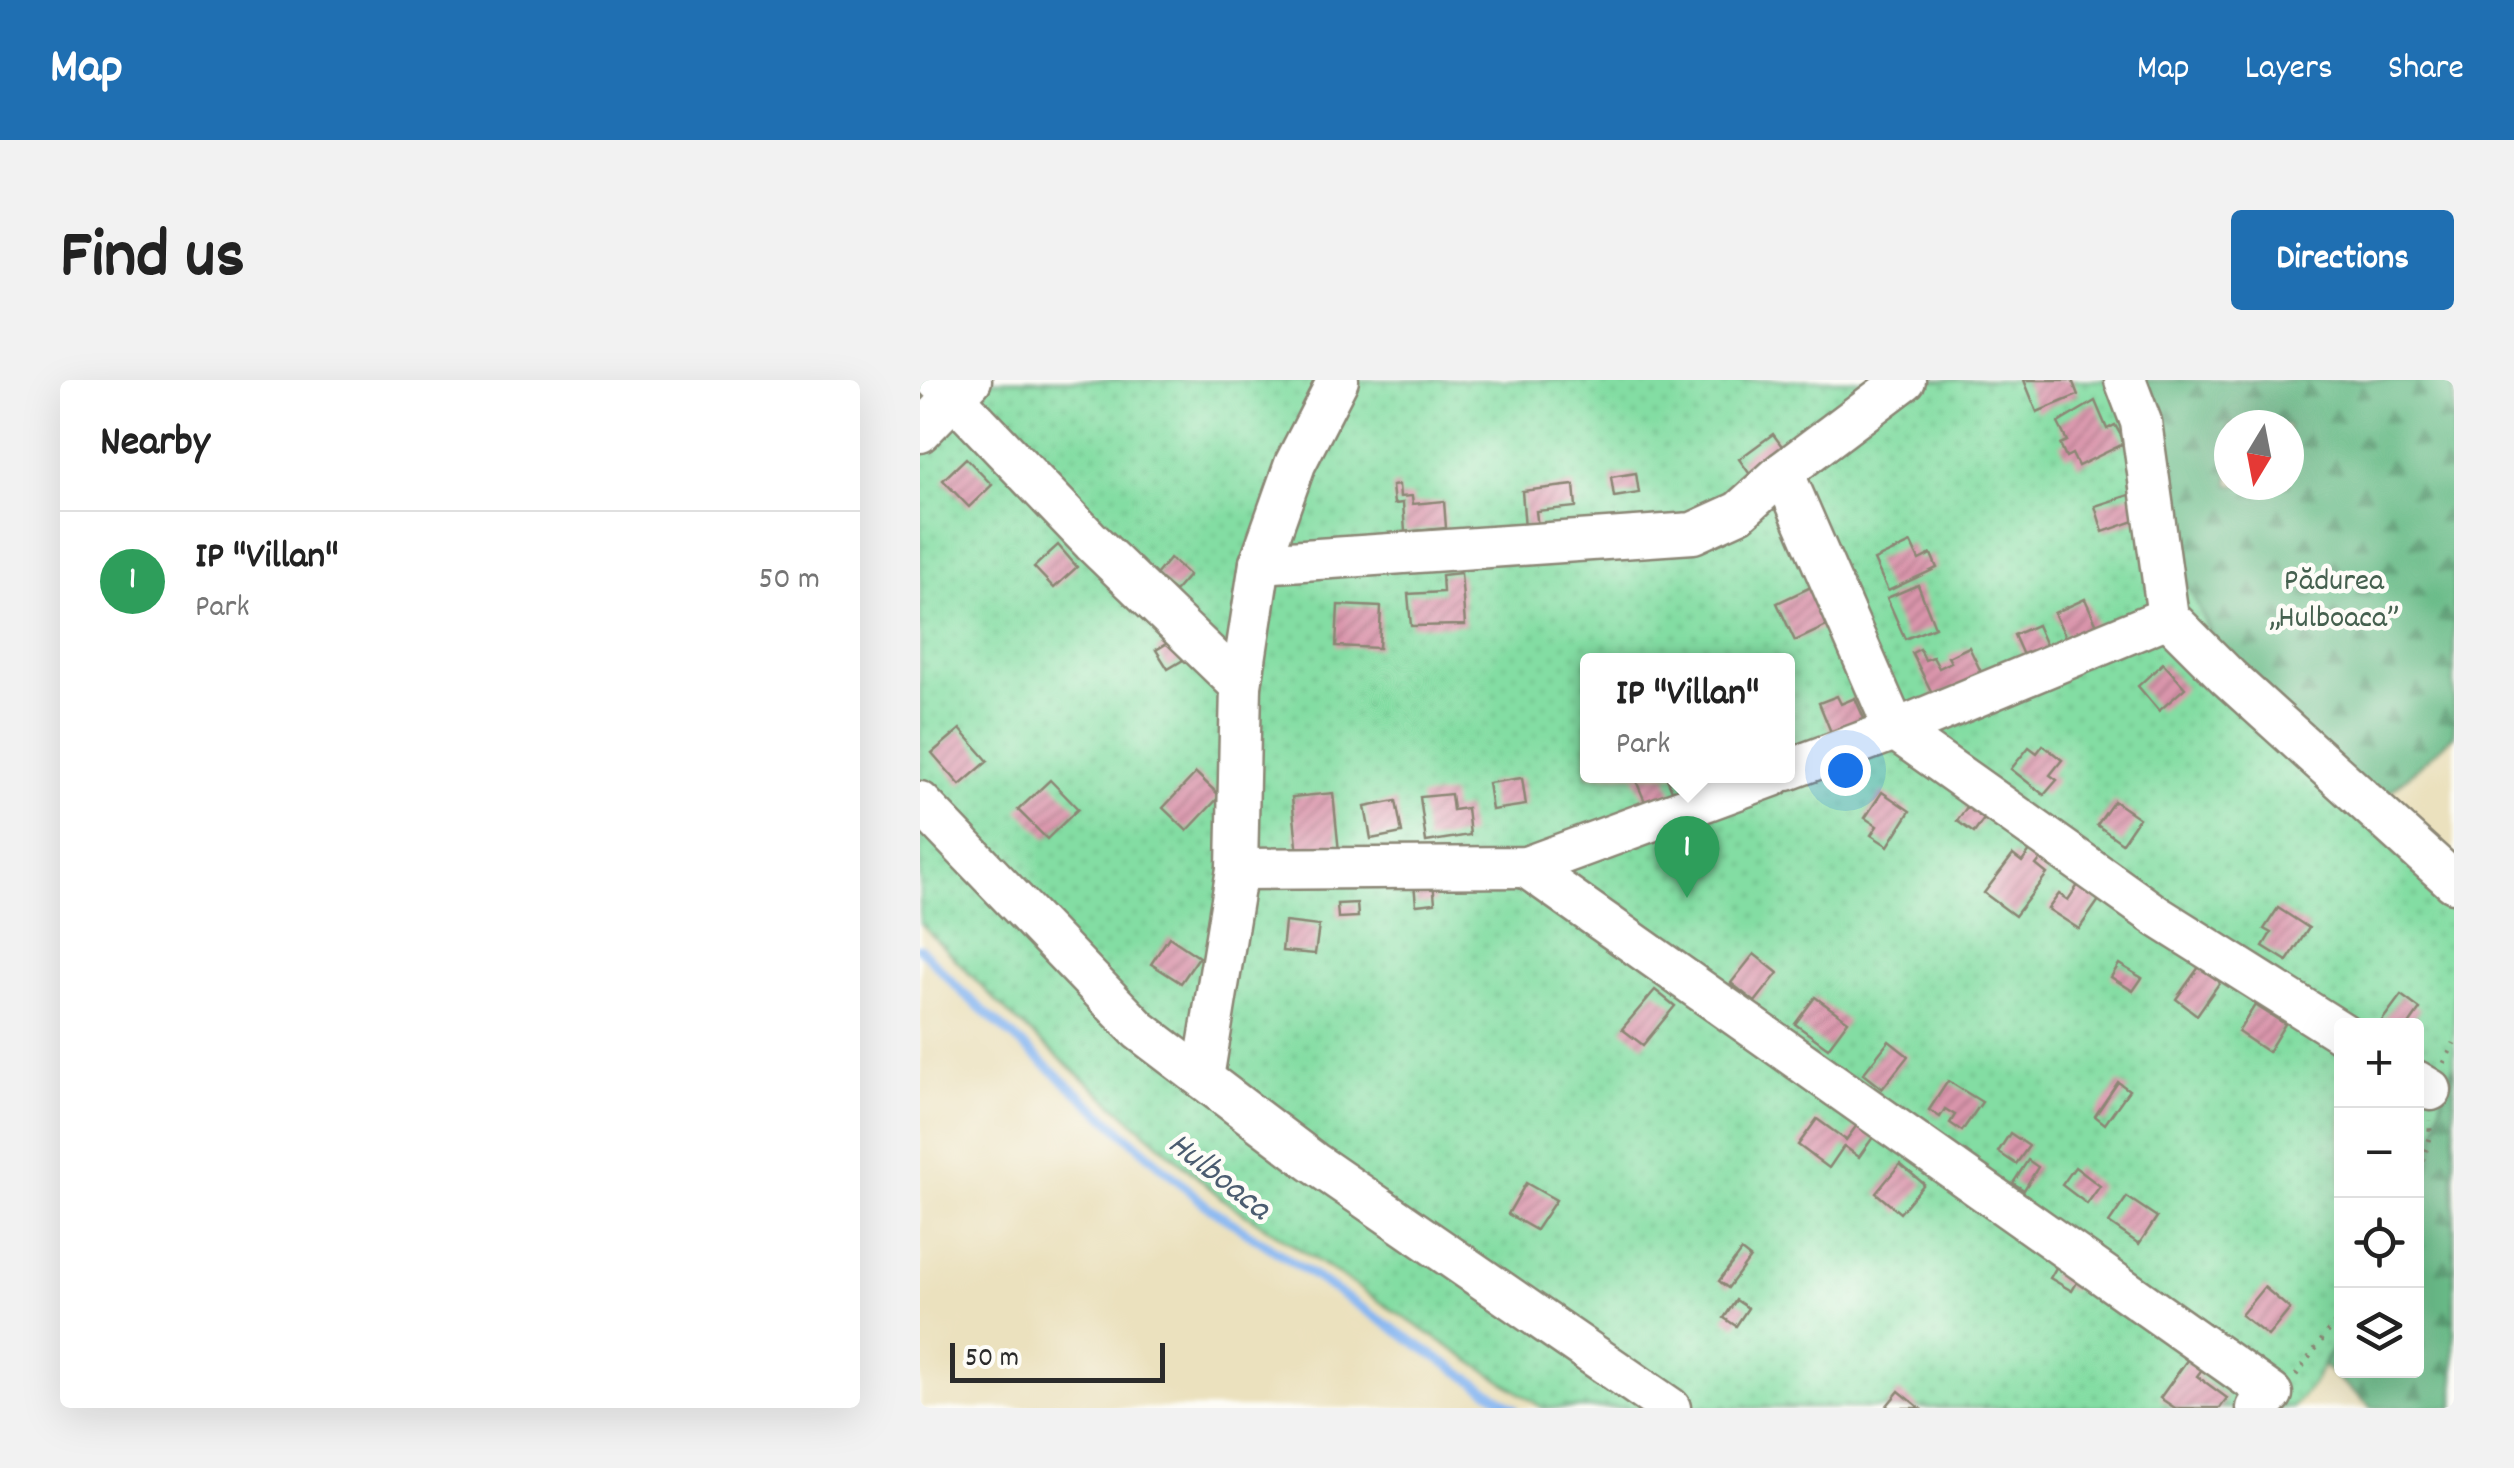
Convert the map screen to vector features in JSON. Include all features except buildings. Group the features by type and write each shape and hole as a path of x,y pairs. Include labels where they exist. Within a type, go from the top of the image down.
{"street":[{"path":"1203,1078 1237,868 1241,686 1260,563 1294,464 1337,380"},
{"path":"1260,563 1692,533 1739,512 1783,472 1905,380"},
{"path":"2125,380 2141,422 2168,616 2228,678 2454,882"},
{"path":"920,432 954,386 1092,542 1241,686"},
{"path":"1783,472 1896,730 2158,917 2334,1028"},
{"path":"1795,767 1896,730 2168,616"},
{"path":"1237,868 1526,868 1754,783"},
{"path":"920,802 1140,1030 1312,1162 1670,1408"},
{"path":"1526,868 2264,1401"}],"path":[{"path":"2264,1401 2292,1380 2334,1324"}],"green space":[{"path":"920,380 2145,380 2183,575 2454,872 2454,1065 2442,1098 2424,1181 2424,1018 2334,1018 2334,1345 2312,1385 2292,1408 1543,1408 1224,1200 1011,1016 920,923"},
{"name":"Pădurea „Hulboaca”","path":"2145,380 2454,380 2454,735 2377,804 2225,662 2183,575"},
{"path":"2454,1065 2454,1408 2372,1408 2337,1378 2424,1378 2424,1181"},
{"path":"2334,1345 2334,1375 2323,1366"}],"waterway":[{"name":"Hulboaca","path":"920,948 962,992 1207,1206 1514,1408"}],"place":[{"name":"IP \"Villan\"","path":"1687,898"}]}
